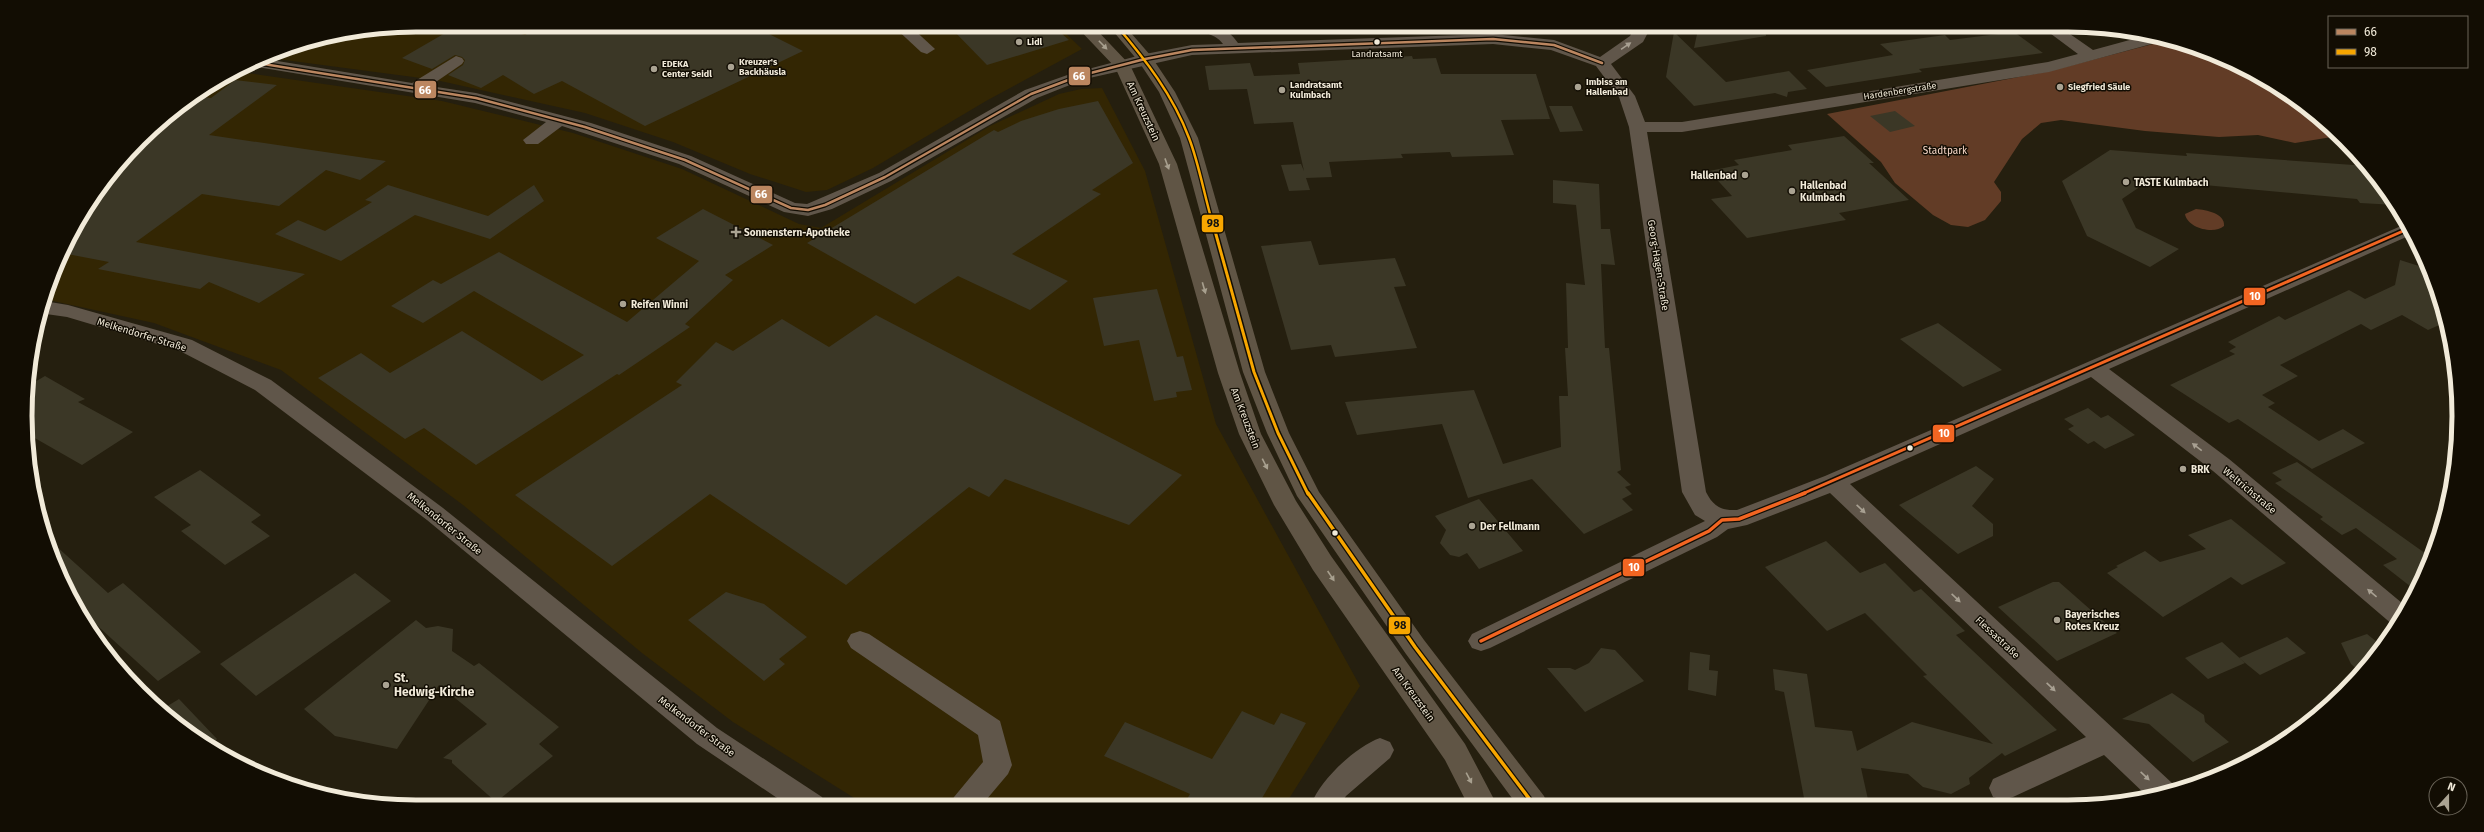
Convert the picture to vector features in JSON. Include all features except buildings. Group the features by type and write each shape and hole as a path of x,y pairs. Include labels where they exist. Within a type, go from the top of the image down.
{"main road":[{"name":"Am Kreuzstein","path":"1092,32 1133,62 1167,92 1189,138 1254,372 1278,433 1309,496 1415,647 1530,800"},
{"name":"Am Kreuzstein","path":"1119,32 1133,62 1168,164 1229,374 1250,434 1286,504 1322,563 1455,752 1480,800"}],"street":[{"path":"908,32 927,49"},
{"path":"1221,32 1226,35 1233,48"},
{"path":"1367,42 1368,32"},
{"path":"263,64 476,98 559,120 685,160 790,208 808,210 825,205 885,177 1031,94 1079,76 1133,62 1192,50 1367,42 1524,40 1554,45 1602,62 1637,39 1640,32"},
{"path":"2057,32 2090,56"},
{"name":"Hardenbergstraße","path":"1638,127 1682,127 2049,67 2148,40"},
{"path":"415,88 456,61"},
{"name":"Georg-Hagen-Straße","path":"1602,62 1627,96 1638,127 1694,492 1703,509 1722,520"},
{"path":"532,140 559,120"},
{"path":"1481,641 1709,531 1722,520 1739,519 1833,482 2404,231"},
{"name":"Melkendorfer Straße","path":"48,308 68,312 185,345 262,385 435,514 707,736 803,800"},
{"name":"Weltrichstraße","path":"2093,368 2221,465 2397,614"},
{"name":"Flessastraße","path":"1833,482 2159,789"},
{"path":"860,641 990,730 998,765 969,800"},
{"path":"2003,788 2108,740"},
{"path":"1328,800 1336,788 1380,750"}],"shaded area":[{"path":"416,32 1064,32 1082,49 986,101 873,168 827,190 806,192 750,174 673,142 585,113 436,80 275,59 293,52 341,39 366,35"},
{"path":"245,73 442,101 573,133 682,169 799,224 821,228 990,126 1059,94 1081,89 1102,88 1145,171 1216,424 1360,686 1288,800 857,800 733,722 642,653 463,505 281,370 154,323 50,300 61,269 83,224 111,182 127,163 144,144 182,111 224,83"}],"green space":[{"name":"Stadtpark","path":"2158,43 2191,52 2215,61 2260,83 2302,111 2332,137 2295,143 2258,135 2219,137 2145,131 2061,120 2041,123 2022,139 1994,182 2001,192 2001,201 1985,220 1968,227 1951,225 1933,215 1895,183 1881,162 1827,114 2050,71"},
{"path":"2196,209 2210,211 2218,215 2224,226 2220,229 2208,230 2202,229 2191,223 2185,214"}],"transit line":[{"name":"98","path":"1122,32 1145,59 1167,92 1189,138 1254,372 1278,433 1309,496 1415,647 1530,800"},
{"name":"66","path":"263,64 476,98 585,127 685,160 791,208 808,210 825,205 885,177 1031,94 1079,76 1145,59 1192,50 1338,43 1493,39 1554,45 1602,63"},
{"name":"10","path":"1481,641 1709,531 1722,520 1739,519 1833,482 2404,231"}],"place":[{"name":"Lidl","path":"1019,42"},
{"name":"Landratsamt","path":"1377,42"},
{"name":"Kreuzer's Backhäusla","path":"731,67"},
{"name":"EDEKA Center Seidl","path":"654,69"},
{"name":"Imbiss am Hallenbad","path":"1578,87"},
{"name":"Siegfried Säule","path":"2060,87"},
{"name":"Landratsamt Kulmbach","path":"1282,90"},
{"name":"Hallenbad","path":"1745,175"},
{"name":"TASTE Kulmbach","path":"2126,182"},
{"name":"Hallenbad Kulmbach","path":"1792,191"},
{"name":"Sonnenstern-Apotheke","path":"736,232"},
{"name":"Reifen Winni","path":"623,304"},
{"name":"BRK","path":"2183,469"},
{"name":"Der Fellmann","path":"1472,526"},
{"name":"Bayerisches Rotes Kreuz","path":"2057,620"},
{"name":"St. Hedwig-Kirche","path":"386,685"}]}
